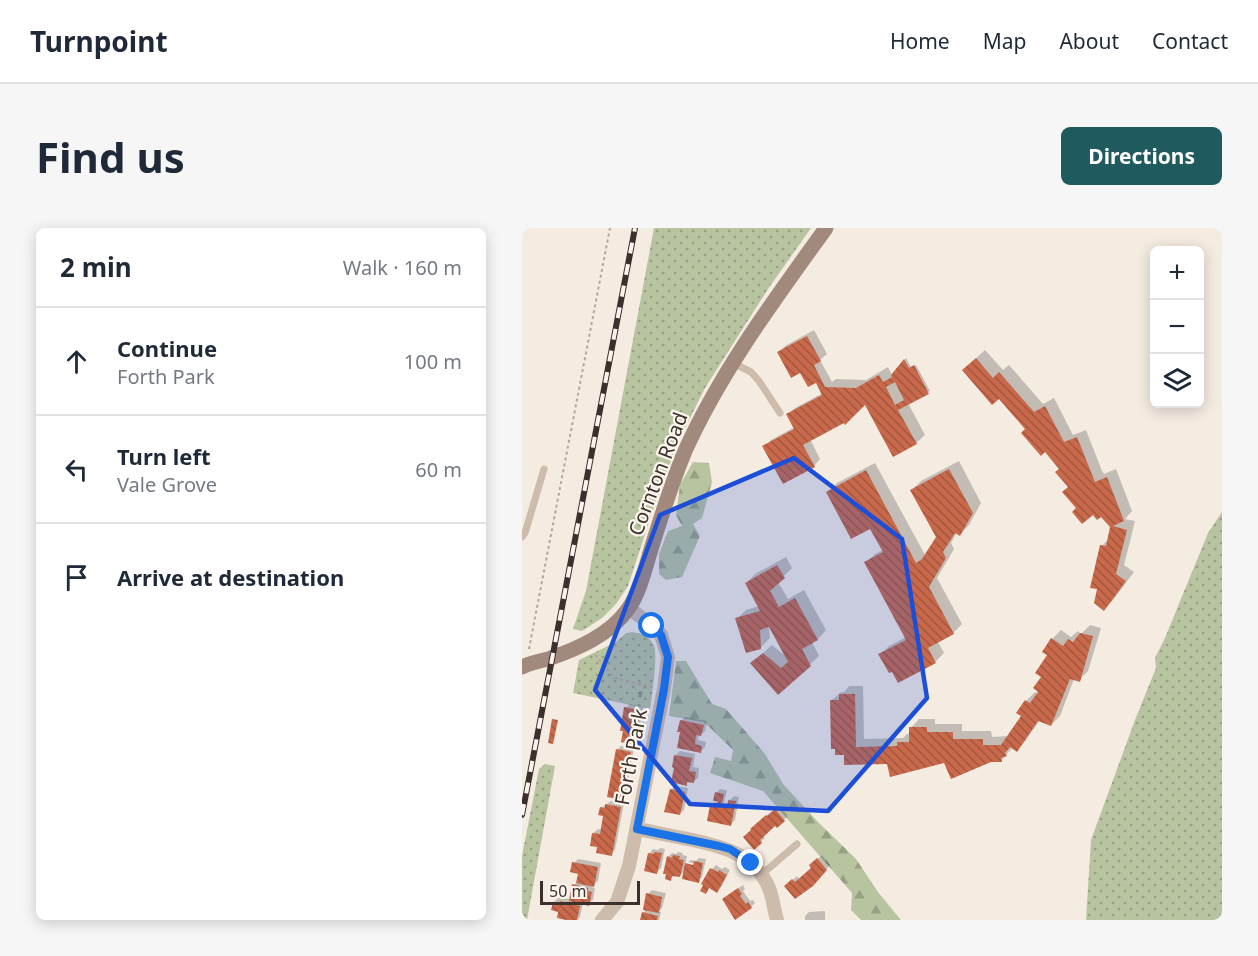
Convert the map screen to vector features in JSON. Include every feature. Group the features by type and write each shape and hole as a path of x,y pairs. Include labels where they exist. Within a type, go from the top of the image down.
{"main road":[{"name":"Cornton Road","path":"525,666 585,644 614,625 629,608 641,581 667,497 699,421 732,363 826,228"}],"street":[{"name":"Forth Park","path":"602,920 621,894 629,866 664,689 668,657 661,635 629,608"},
{"path":"637,829 730,849 751,863 761,874 769,888 777,920"}],"lane":[{"path":"732,363 751,372 780,413"},
{"path":"522,537 544,470"},
{"path":"761,874 797,844"}],"path":[{"path":"525,666 610,228"},
{"path":"585,644 615,678 664,689"}],"highlighted area":[{"path":"794,458 902,539 927,698 828,811 690,804 595,690 660,515"}],"green space":[{"path":"654,228 811,228 768,289 705,388 677,444 628,586 616,604 602,618 582,631 573,629 586,591"},
{"path":"693,462 709,463 712,482 702,518 693,524 700,536 682,577 666,580 659,574 659,554 668,531 682,526 676,515 680,485"},
{"path":"1222,512 1222,920 1086,920 1091,840 1156,668 1155,658 1208,533"},
{"path":"631,632 645,636 654,646 655,667 650,709 573,693 579,660"},
{"path":"676,661 686,661 712,704 726,709 765,754 783,784 856,859 878,892 901,920 861,920 851,910 852,893 763,791 710,773 715,757 731,761 733,750 704,722 669,716"},
{"path":"545,764 555,766 527,920 522,920 522,856 539,769"}],"building":[{"path":"807,336 821,361 814,365 825,387 856,388 879,375 883,382 892,377 891,375 904,359 909,368 914,365 929,394 898,410 917,444 893,457 865,405 845,425 844,423 803,445 815,467 783,484 762,446 794,429 786,414 822,395 816,383 808,387 800,373 791,378 777,352","holes":["895,382 904,400 895,405 886,387"]},
{"path":"976,358 993,378 999,372 1034,412 1045,406 1064,442 1077,437 1095,482 1107,477 1124,521 1113,526 1127,530 1116,574 1126,581 1104,611 1094,603 1097,589 1090,588 1100,545 1106,546 1110,527 1101,517 1097,520 1093,515 1082,524 1072,512 1076,508 1062,492 1068,487 1055,472 1059,469 1045,452 1041,456 1021,433 1025,429 999,399 992,405 962,370"},
{"path":"949,469 973,513 960,536 955,533 943,552 946,558 929,587 954,634 928,648 936,663 898,683 878,654 906,640 864,562 883,552 870,529 851,539 826,492 866,470 916,563 922,559 936,537 910,490"},
{"path":"777,565 785,578 770,591 779,607 795,598 818,640 802,649 811,666 778,695 750,663 763,653 781,668 788,662 769,627 760,630 761,649 746,653 735,618 760,611 745,583"},
{"path":"1080,633 1093,636 1080,682 1070,679 1051,726 1038,721 1017,752 1010,747 1005,753 1007,756 1001,758 1002,762 991,762 951,779 944,763 890,777 887,764 844,765 844,755 835,755 835,749 831,749 830,700 839,700 839,694 855,694 856,747 897,746 897,742 909,742 909,727 927,727 927,732 953,732 953,739 983,739 983,745 1001,745 1021,716 1016,713 1025,700 1030,703 1038,692 1033,688 1041,677 1035,673 1047,655 1042,652 1051,638 1063,646 1068,639 1073,642"},
{"path":"624,707 640,710 636,734 633,733 631,744 621,742 623,731 620,731"},
{"path":"552,719 558,720 553,744 548,743"},
{"path":"680,720 704,725 701,736 696,735 695,744 702,746 701,753 677,748"},
{"path":"616,749 631,752 622,800 607,797"},
{"path":"674,755 692,758 689,771 696,772 694,783 687,782 687,786 671,782"},
{"path":"670,789 685,792 680,815 664,812"},
{"path":"715,792 724,794 721,807 727,808 728,800 736,801 731,826 707,821 710,805 717,806 718,801 713,801"},
{"path":"605,804 621,807 612,856 596,853 597,847 590,846 592,833 600,834 603,816 598,815 600,807 605,808"},
{"path":"775,809 785,821 777,828 775,826 760,840 762,843 754,850 743,837"},
{"path":"654,852 662,853 657,874 644,871 648,853 654,854"},
{"path":"673,855 680,856 679,859 684,860 680,877 672,876 671,881 665,879 666,874 663,874 667,856 672,858"},
{"path":"817,858 827,870 813,886 795,899 784,886 792,879 795,882 811,868 809,865"},
{"path":"694,861 703,863 699,883 682,879 685,863 693,865"},
{"path":"572,862 598,867 594,887 576,883 578,874 570,872"},
{"path":"710,868 727,875 717,893 709,888 706,894 700,891 703,885 701,884"},
{"path":"572,884 588,888 588,891 592,892 589,906 569,901"},
{"path":"738,888 742,894 740,896 752,908 735,920 722,899"},
{"path":"646,893 662,897 659,913 643,910"},
{"path":"560,901 580,906 577,920 557,918 558,912 551,910 553,902 560,903"},
{"path":"642,912 658,916 657,920 640,920"}],"railway":[{"path":"522,815 635,228"}],"route":[{"path":"652,626 661,635 668,657 637,829 730,849 751,863"}]}
